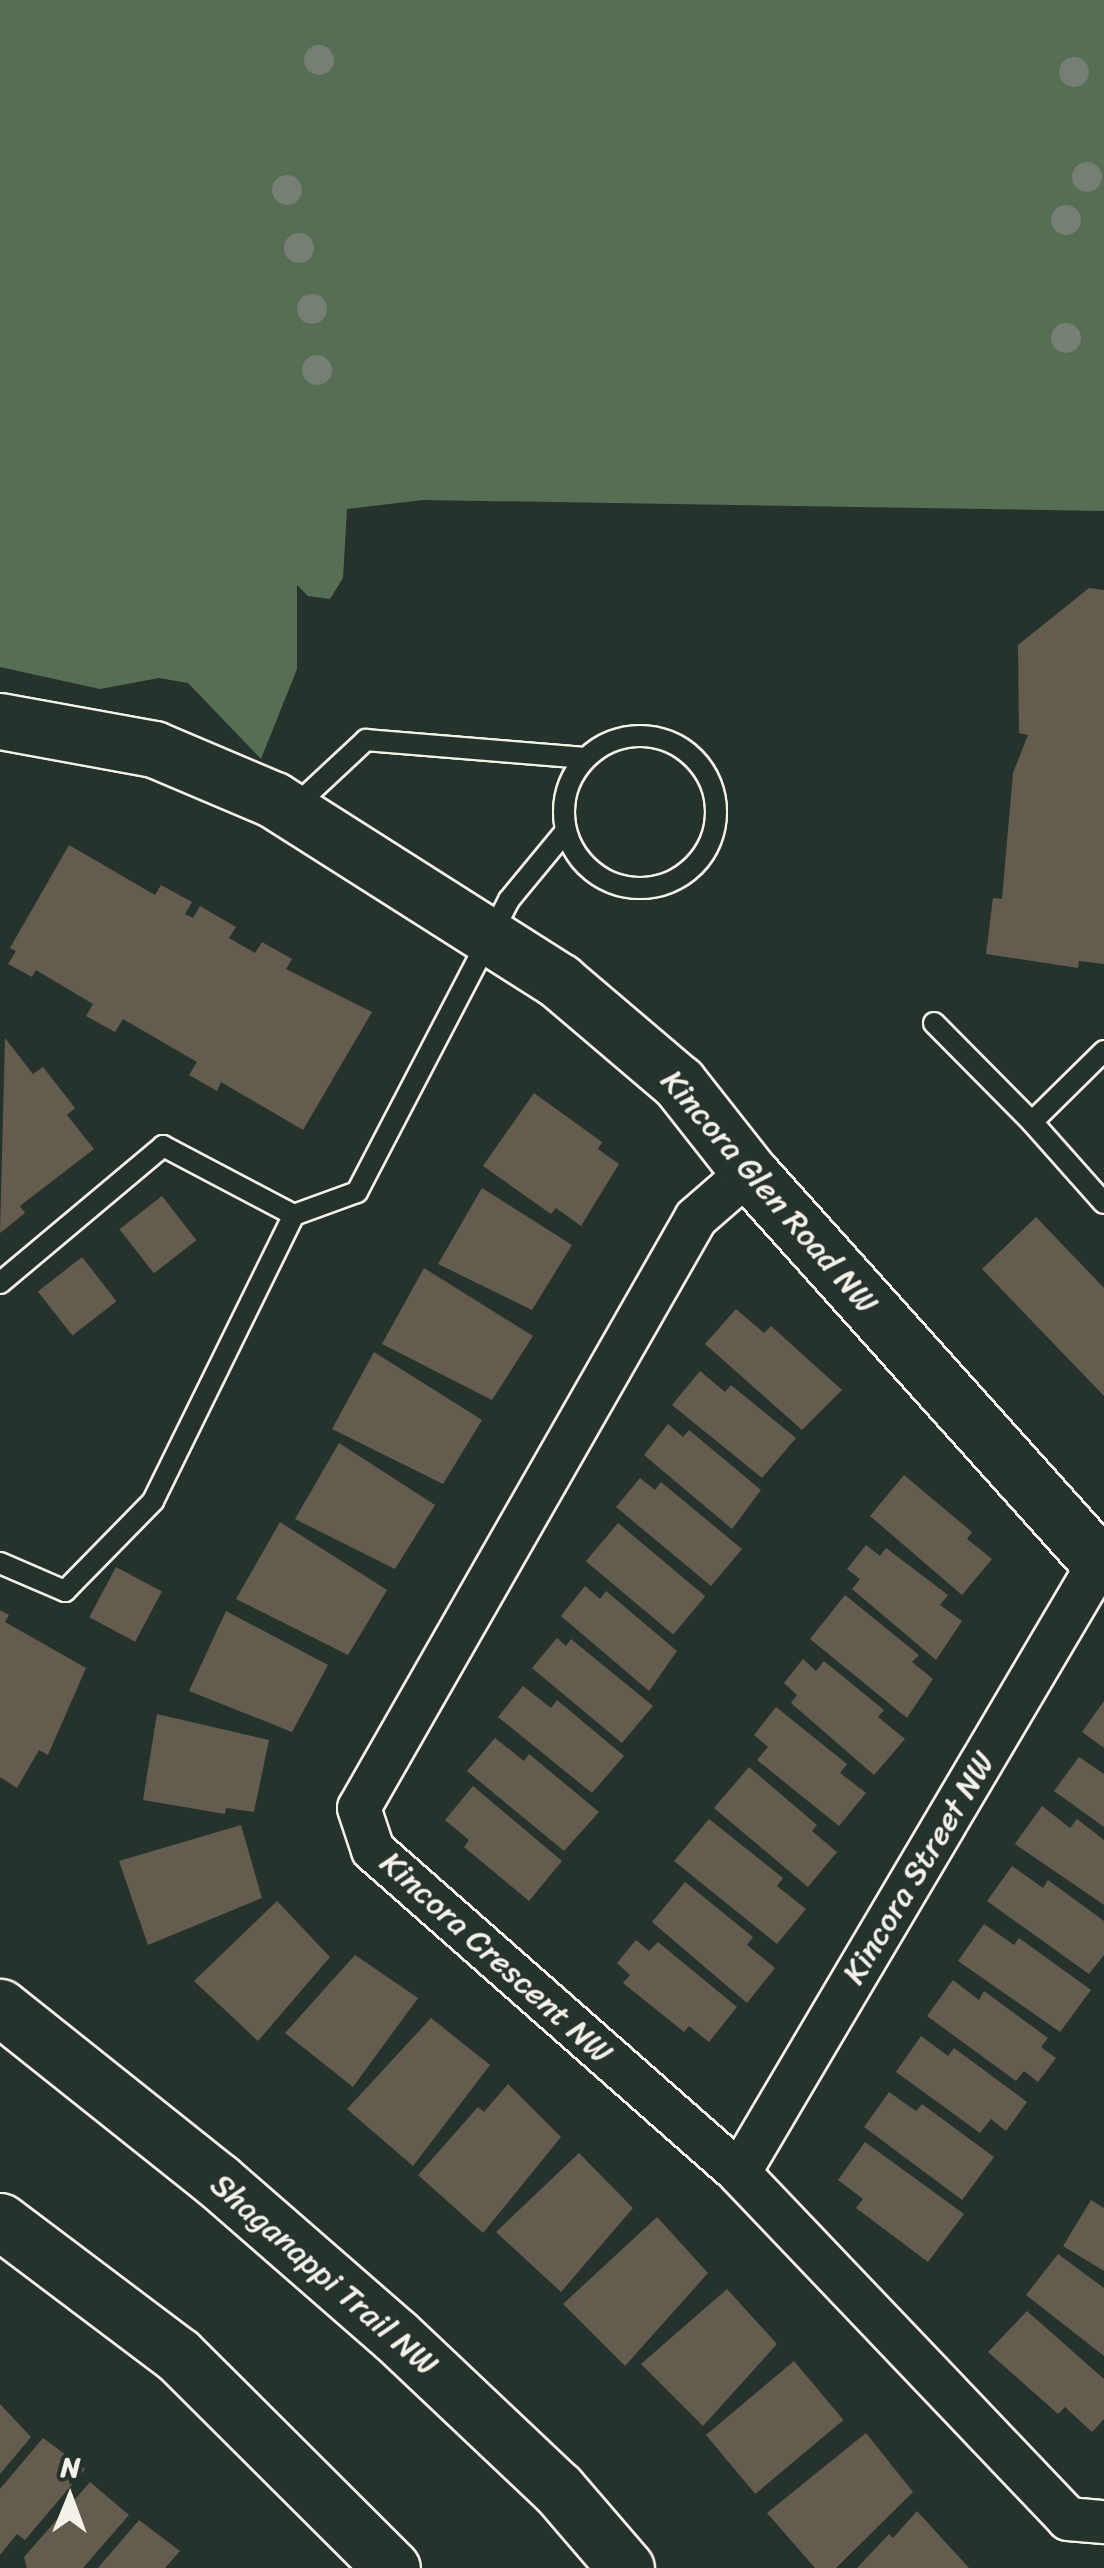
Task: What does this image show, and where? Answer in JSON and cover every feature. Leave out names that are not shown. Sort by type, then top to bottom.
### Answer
[{"type":"street","name":"Kincora Glen Road NW","points":[[0,721],[154,749],[291,810],[559,981],[678,1083],[749,1172],[1099,1555]]},
{"type":"street","name":"Kincora Crescent NW","points":[[749,1172],[696,1218],[359,1808],[373,1850],[739,2174],[1068,2519],[1104,2522]]},
{"type":"street","name":"Kincora Street NW","points":[[739,2174],[1099,1555]]},
{"type":"street","name":"Shaganappi Trail NW","points":[[0,2007],[217,2180],[396,2336],[558,2489],[626,2568]]},
{"type":"street","points":[[0,2221],[178,2355],[392,2568]]},
{"type":"lane","points":[[291,810],[366,740],[584,758],[626,736],[674,743],[708,776],[716,823],[694,866],[672,882],[646,888],[596,875],[565,832],[566,793],[584,758]]},
{"type":"lane","points":[[0,1562],[65,1591],[154,1501],[294,1214],[358,1192],[509,900],[565,832]]},
{"type":"lane","points":[[934,1022],[1104,1203]]},
{"type":"lane","points":[[1032,1122],[1104,1051]]},
{"type":"lane","points":[[0,1283],[163,1146],[294,1214]]},
{"type":"green space","points":[[0,0],[1104,0],[1104,511],[423,500],[347,509],[343,578],[330,599],[308,596],[297,585],[297,669],[261,759],[188,683],[159,678],[100,689],[0,667]]},
{"type":"building","points":[[1089,588],[1104,590],[1104,964],[1079,961],[1078,968],[986,954],[993,898],[1002,899],[1013,773],[1028,735],[1019,733],[1018,645]]},
{"type":"building","points":[[69,845],[155,895],[161,885],[192,902],[185,914],[193,918],[200,906],[236,927],[229,938],[255,953],[262,942],[292,959],[286,969],[372,1012],[303,1130],[221,1082],[217,1091],[189,1075],[197,1062],[123,1019],[115,1032],[86,1016],[93,1004],[36,970],[32,977],[8,964],[16,951],[10,948]]},
{"type":"building","points":[[5,1038],[33,1074],[43,1067],[75,1108],[67,1115],[94,1149],[20,1206],[25,1213],[0,1233]]},
{"type":"building","points":[[534,1093],[602,1142],[598,1149],[619,1164],[581,1226],[556,1208],[551,1214],[483,1166]]},
{"type":"building","points":[[482,1188],[572,1245],[532,1310],[438,1264]]},
{"type":"building","points":[[162,1196],[196,1240],[154,1273],[119,1229]]},
{"type":"building","points":[[1036,1217],[1104,1288],[1104,1396],[982,1269]]},
{"type":"building","points":[[82,1257],[116,1301],[72,1336],[38,1291]]},
{"type":"building","points":[[424,1268],[533,1336],[492,1400],[382,1344]]},
{"type":"building","points":[[736,1309],[764,1333],[771,1326],[842,1390],[802,1430],[705,1344]]},
{"type":"building","points":[[374,1352],[482,1420],[443,1484],[332,1429]]},
{"type":"building","points":[[700,1371],[725,1392],[731,1385],[796,1438],[762,1478],[672,1405]]},
{"type":"building","points":[[668,1424],[683,1437],[689,1430],[761,1490],[732,1529],[644,1455]]},
{"type":"building","points":[[339,1443],[435,1505],[395,1569],[295,1519]]},
{"type":"building","points":[[904,1475],[972,1532],[967,1539],[992,1559],[962,1595],[870,1516]]},
{"type":"building","points":[[640,1478],[655,1490],[661,1482],[742,1549],[711,1586],[616,1507]]},
{"type":"building","points":[[280,1522],[387,1590],[348,1655],[236,1599]]},
{"type":"building","points":[[618,1523],[705,1596],[673,1635],[586,1561]]},
{"type":"building","points":[[866,1545],[880,1556],[886,1548],[948,1595],[940,1605],[962,1621],[936,1660],[852,1589],[860,1579],[847,1569]]},
{"type":"building","points":[[116,1567],[162,1591],[135,1642],[89,1617]]},
{"type":"building","points":[[585,1586],[600,1599],[606,1591],[677,1651],[649,1691],[561,1616]]},
{"type":"building","points":[[845,1595],[919,1655],[912,1662],[933,1679],[907,1718],[810,1639]]},
{"type":"building","points":[[0,1610],[9,1615],[5,1622],[86,1668],[48,1755],[39,1750],[17,1788],[0,1777]]},
{"type":"building","points":[[226,1611],[328,1665],[292,1732],[189,1691]]},
{"type":"building","points":[[557,1638],[566,1646],[571,1639],[653,1706],[622,1743],[532,1668]]},
{"type":"building","points":[[803,1659],[816,1671],[824,1661],[884,1710],[878,1717],[905,1739],[874,1775],[791,1703],[797,1695],[784,1683]]},
{"type":"building","points":[[523,1686],[551,1708],[557,1700],[624,1756],[592,1793],[498,1717]]},
{"type":"building","points":[[1104,1701],[1104,1748],[1082,1732]]},
{"type":"building","points":[[776,1707],[847,1764],[840,1773],[866,1793],[839,1826],[757,1760],[768,1747],[754,1735]]},
{"type":"building","points":[[157,1714],[269,1740],[254,1812],[226,1808],[225,1814],[143,1800]]},
{"type":"building","points":[[495,1738],[524,1761],[529,1754],[599,1812],[564,1851],[467,1771]]},
{"type":"building","points":[[1079,1757],[1104,1774],[1104,1827],[1054,1791]]},
{"type":"building","points":[[749,1767],[817,1825],[812,1831],[837,1852],[808,1887],[714,1808]]},
{"type":"building","points":[[473,1786],[562,1861],[529,1901],[464,1847],[469,1840],[445,1820]]},
{"type":"building","points":[[1042,1806],[1070,1828],[1077,1819],[1104,1840],[1104,1905],[1015,1844]]},
{"type":"building","points":[[709,1819],[783,1878],[777,1886],[806,1909],[777,1944],[674,1861]]},
{"type":"building","points":[[241,1825],[262,1898],[148,1945],[119,1861]]},
{"type":"building","points":[[1012,1866],[1043,1888],[1048,1880],[1104,1921],[1104,1955],[1089,1974],[987,1901]]},
{"type":"building","points":[[685,1882],[753,1937],[747,1945],[775,1968],[747,2003],[652,1922]]},
{"type":"building","points":[[277,1901],[330,1957],[258,2041],[194,1981]]},
{"type":"building","points":[[984,1924],[1014,1945],[1019,1938],[1091,1990],[1060,2032],[958,1961]]},
{"type":"building","points":[[636,1940],[649,1951],[658,1942],[737,2007],[709,2042],[689,2026],[684,2032],[623,1983],[630,1975],[617,1963]]},
{"type":"building","points":[[355,1955],[418,1998],[353,2087],[285,2033]]},
{"type":"building","points":[[953,1980],[979,2000],[984,1991],[1048,2038],[1041,2047],[1056,2058],[1038,2082],[1024,2071],[1016,2081],[927,2016]]},
{"type":"building","points":[[431,2018],[490,2065],[413,2166],[347,2109]]},
{"type":"building","points":[[921,2036],[948,2056],[954,2048],[1027,2102],[1006,2131],[991,2119],[980,2133],[896,2072]]},
{"type":"building","points":[[508,2084],[561,2137],[483,2233],[418,2175],[478,2107],[484,2112]]},
{"type":"building","points":[[889,2092],[916,2111],[922,2104],[994,2157],[962,2200],[864,2127]]},
{"type":"building","points":[[865,2142],[964,2214],[928,2262],[856,2208],[863,2199],[838,2180]]},
{"type":"building","points":[[579,2153],[633,2208],[561,2292],[496,2232]]},
{"type":"building","points":[[1091,2200],[1104,2208],[1104,2271],[1063,2246]]},
{"type":"building","points":[[657,2217],[708,2273],[625,2366],[563,2304]]},
{"type":"building","points":[[1058,2254],[1104,2288],[1104,2356],[1026,2295]]},
{"type":"building","points":[[727,2289],[777,2344],[703,2426],[641,2364]]},
{"type":"building","points":[[1027,2311],[1104,2379],[1104,2419],[1092,2432],[1065,2407],[1058,2414],[988,2352]]},
{"type":"building","points":[[794,2361],[843,2420],[755,2494],[706,2435]]},
{"type":"building","points":[[0,2404],[31,2437],[0,2474]]},
{"type":"building","points":[[866,2433],[913,2492],[836,2568],[815,2568],[767,2513]]},
{"type":"building","points":[[43,2438],[85,2469],[25,2540],[17,2534],[0,2555],[0,2489]]},
{"type":"building","points":[[90,2482],[129,2515],[83,2568],[27,2568],[24,2557]]},
{"type":"building","points":[[917,2511],[969,2568],[857,2568],[889,2534],[893,2538]]},
{"type":"building","points":[[139,2520],[180,2551],[165,2568],[98,2568]]}]
